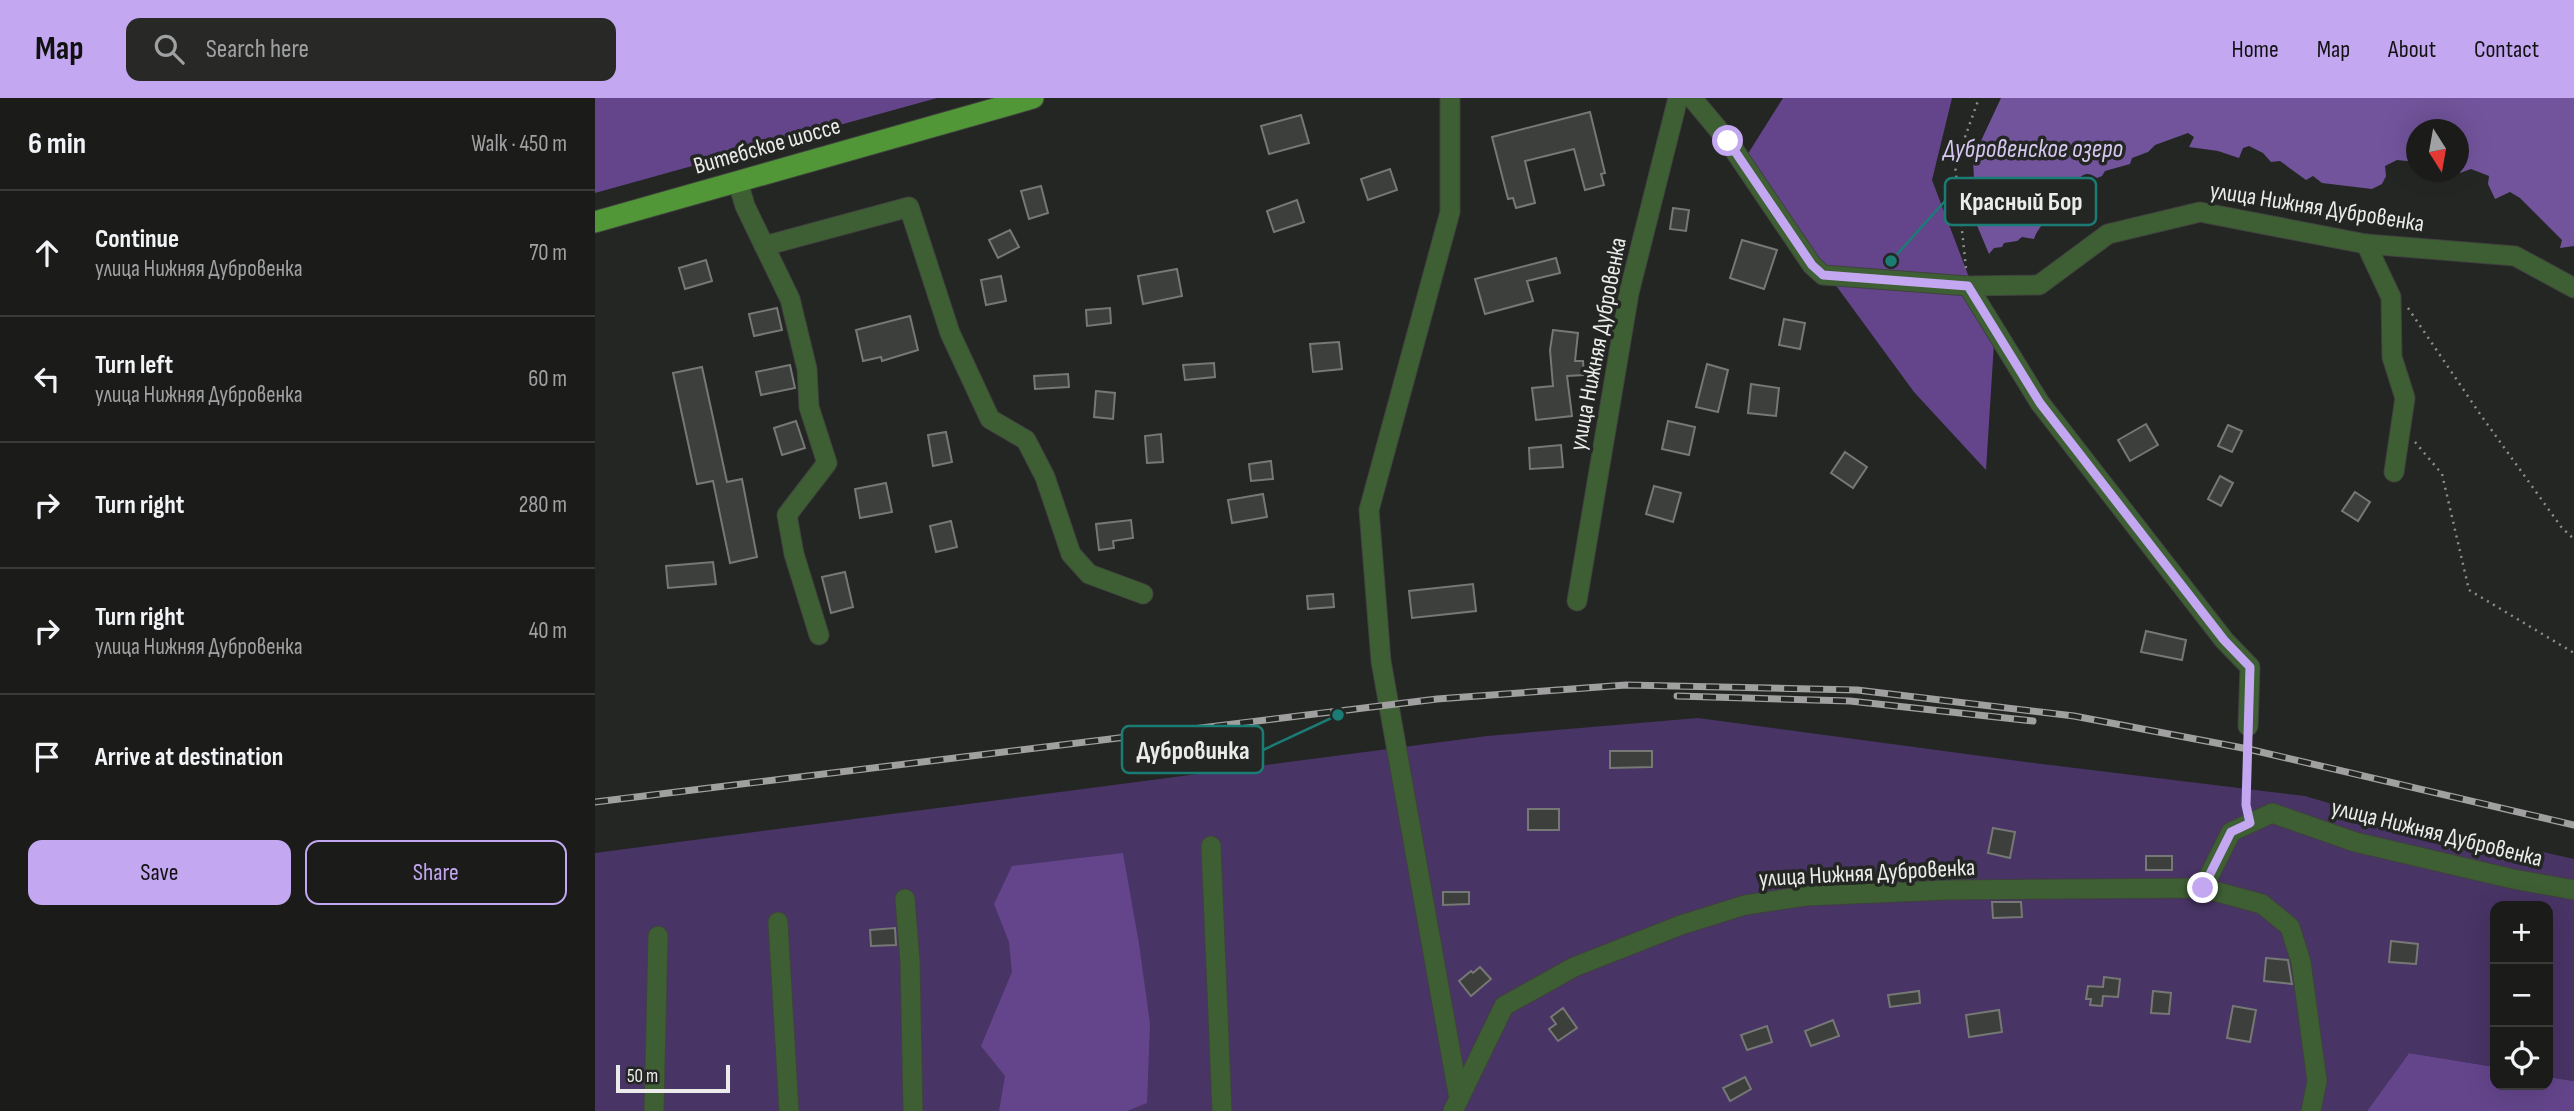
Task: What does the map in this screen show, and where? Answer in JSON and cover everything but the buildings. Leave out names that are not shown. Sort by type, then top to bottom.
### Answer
[{"type":"main road","name":"Витебское шоссе","points":[[595,222],[1033,98]]},
{"type":"street","points":[[1450,98],[1450,212],[1369,510],[1381,661],[1455,1108]]},
{"type":"street","name":"улица Нижняя Дубровенка","points":[[1577,601],[1629,293],[1678,98]]},
{"type":"street","name":"улица Нижняя Дубровенка","points":[[1692,98],[1728,141],[1812,265],[1823,275],[1968,286],[2039,285],[2108,234],[2200,212],[2365,244],[2515,256],[2574,288]]},
{"type":"street","points":[[738,182],[745,206],[790,299],[807,369],[809,407],[827,463],[787,515],[794,554],[819,635]]},
{"type":"street","points":[[764,246],[909,207],[950,333],[989,419],[1025,440],[1045,477],[1071,554],[1089,574],[1143,594]]},
{"type":"street","points":[[2365,244],[2391,297],[2392,357],[2405,398],[2394,472]]},
{"type":"street","points":[[1968,286],[2040,403],[2224,640],[2250,667],[2248,726]]},
{"type":"street","name":"улица Нижняя Дубровенка","points":[[2203,888],[2231,832],[2272,813],[2355,842],[2512,879],[2574,890]]},
{"type":"street","points":[[1211,846],[1223,1111]]},
{"type":"street","name":"улица Нижняя Дубровенка","points":[[1455,1108],[1504,1006],[1574,968],[1681,925],[1745,905],[1806,896],[1946,890],[2203,888],[2262,904],[2290,927],[2301,962],[2317,1081],[2311,1111]]},
{"type":"street","points":[[905,899],[910,961],[913,1111]]},
{"type":"street","points":[[778,922],[789,1111]]},
{"type":"street","points":[[654,1111],[658,936]]},
{"type":"path","points":[[1968,286],[1955,164],[1979,98]]},
{"type":"path","points":[[2404,301],[2480,414],[2562,528],[2574,539]]},
{"type":"path","points":[[2401,426],[2442,474],[2469,590],[2574,653]]},
{"type":"path","points":[[2248,726],[2246,805],[2250,823]]},
{"type":"shaded area","points":[[595,98],[937,98],[595,193]]},
{"type":"shaded area","points":[[1783,98],[1952,98],[1932,180],[1994,343],[1986,470],[1914,392],[1744,160]]},
{"type":"shaded area","points":[[1698,718],[2305,796],[2496,852],[2543,852],[2574,859],[2574,1081],[2553,1078],[2553,901],[2490,901],[2490,1066],[2409,1053],[2367,1111],[595,1111],[595,853],[1487,736]]},
{"type":"shaded area","points":[[1123,853],[1150,1024],[1147,1103],[1127,1111],[999,1111],[1005,1076],[981,1046],[1012,972],[1009,942],[994,904],[1012,866]]},
{"type":"shaded area","points":[[2409,1053],[2490,1066],[2490,1090],[2553,1090],[2553,1078],[2574,1081],[2574,1111],[2367,1111]]},
{"type":"water","name":"Дубровенское озеро","points":[[2001,98],[2574,98],[2574,246],[2560,248],[2562,240],[2520,198],[2510,192],[2495,199],[2488,184],[2489,176],[2469,170],[2469,119],[2406,119],[2406,161],[2397,160],[2385,166],[2386,176],[2382,184],[2372,189],[2322,183],[2313,176],[2306,180],[2280,161],[2271,162],[2263,153],[2249,146],[2243,148],[2239,158],[2218,151],[2189,147],[2194,137],[2188,133],[2155,145],[2148,152],[2132,158],[2130,164],[2105,171],[2097,178],[2089,174],[2083,175],[2070,184],[2067,193],[2034,239],[2022,237],[2017,241],[2004,243],[1989,254],[1976,223],[1973,158]]},
{"type":"railway","points":[[595,802],[1437,699],[1626,685],[1857,690],[2074,716],[2248,749],[2574,825]]},
{"type":"railway","points":[[1677,696],[1850,701],[2033,721]]},
{"type":"place","name":"Красный Бор","points":[[1891,261]]},
{"type":"place","name":"Дубровинка","points":[[1338,715]]},
{"type":"route","points":[[1728,141],[1812,265],[1823,275],[1968,286],[2040,403],[2224,640],[2250,667],[2246,805],[2250,823],[2231,832],[2203,888]]}]
